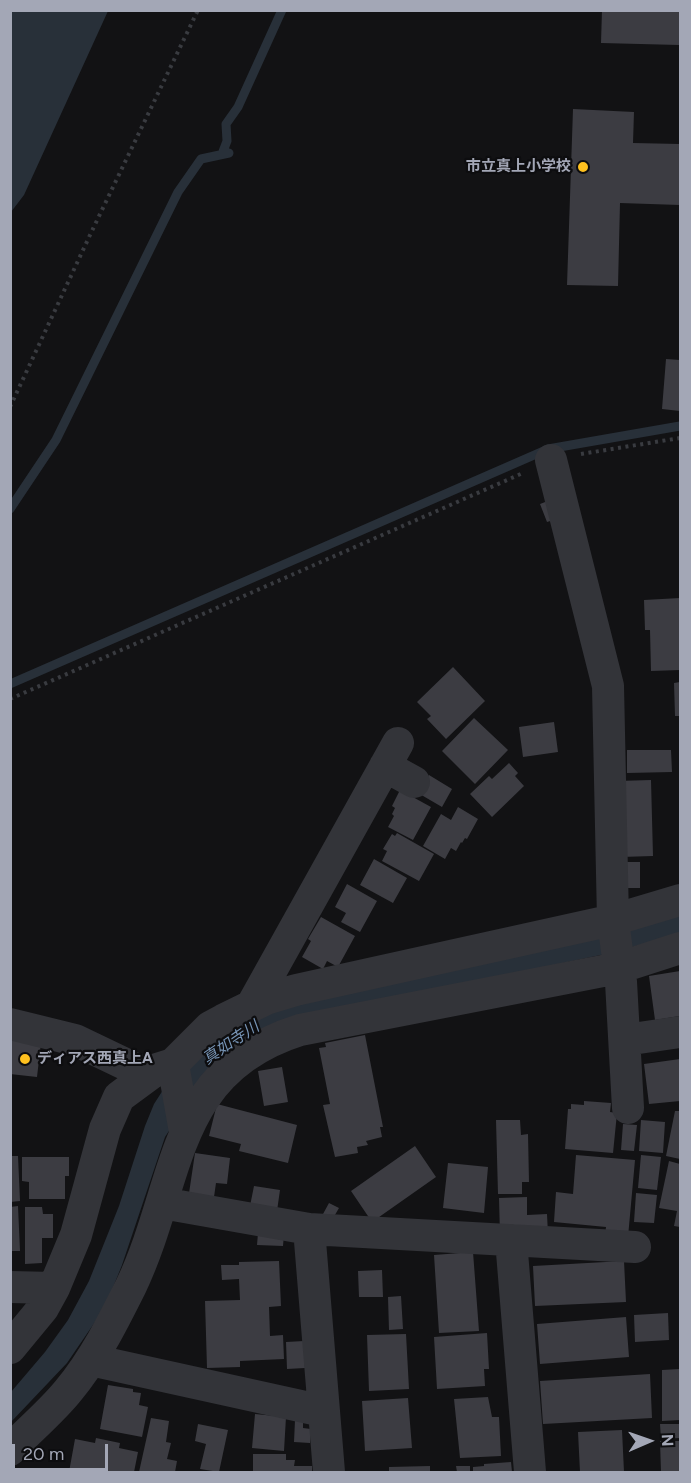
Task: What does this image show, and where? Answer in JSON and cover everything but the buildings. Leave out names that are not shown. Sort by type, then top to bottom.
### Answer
[{"type":"street","points":[[551,460],[608,686],[616,943],[625,1040],[628,1108]]},
{"type":"street","points":[[252,1005],[391,755],[414,782]]},
{"type":"street","points":[[10,1450],[67,1392],[91,1360],[132,1284],[162,1203],[184,1126],[204,1097],[230,1067],[263,1044],[282,1036],[616,943],[681,900]]},
{"type":"street","points":[[10,1348],[43,1308],[54,1287],[76,1235],[105,1129],[119,1097],[165,1070],[210,1027],[252,1005],[296,990],[616,943],[681,948]]},
{"type":"street","points":[[10,1024],[75,1040],[165,1070]]},
{"type":"street","points":[[625,1040],[681,1032]]},
{"type":"street","points":[[165,1070],[184,1126]]},
{"type":"street","points":[[162,1203],[309,1229],[635,1247]]},
{"type":"street","points":[[309,1229],[329,1473]]},
{"type":"street","points":[[511,1240],[530,1473]]},
{"type":"street","points":[[10,1287],[54,1287]]},
{"type":"street","points":[[91,1360],[323,1411]]},
{"type":"path","points":[[10,407],[198,10]]},
{"type":"path","points":[[10,699],[551,460],[681,438]]},
{"type":"water","points":[[11,10],[108,11],[24,195],[11,212]]},
{"type":"water","name":"真如寺川","points":[[680,914],[680,934],[610,953],[320,1015],[192,1096],[165,1137],[122,1265],[97,1319],[67,1363],[11,1422],[11,1392],[45,1352],[68,1320],[89,1281],[119,1206],[154,1104],[163,1090],[194,1055],[238,1025],[291,1006]]},
{"type":"waterway","points":[[222,154],[227,141],[226,124],[238,107],[282,10]]},
{"type":"waterway","points":[[10,509],[56,440],[178,192],[201,159],[229,153]]},
{"type":"waterway","points":[[10,684],[548,449],[680,426]]},
{"type":"place","name":"市立真上小学校","points":[[583,167]]},
{"type":"place","name":"ディアス西真上A","points":[[25,1059]]}]
